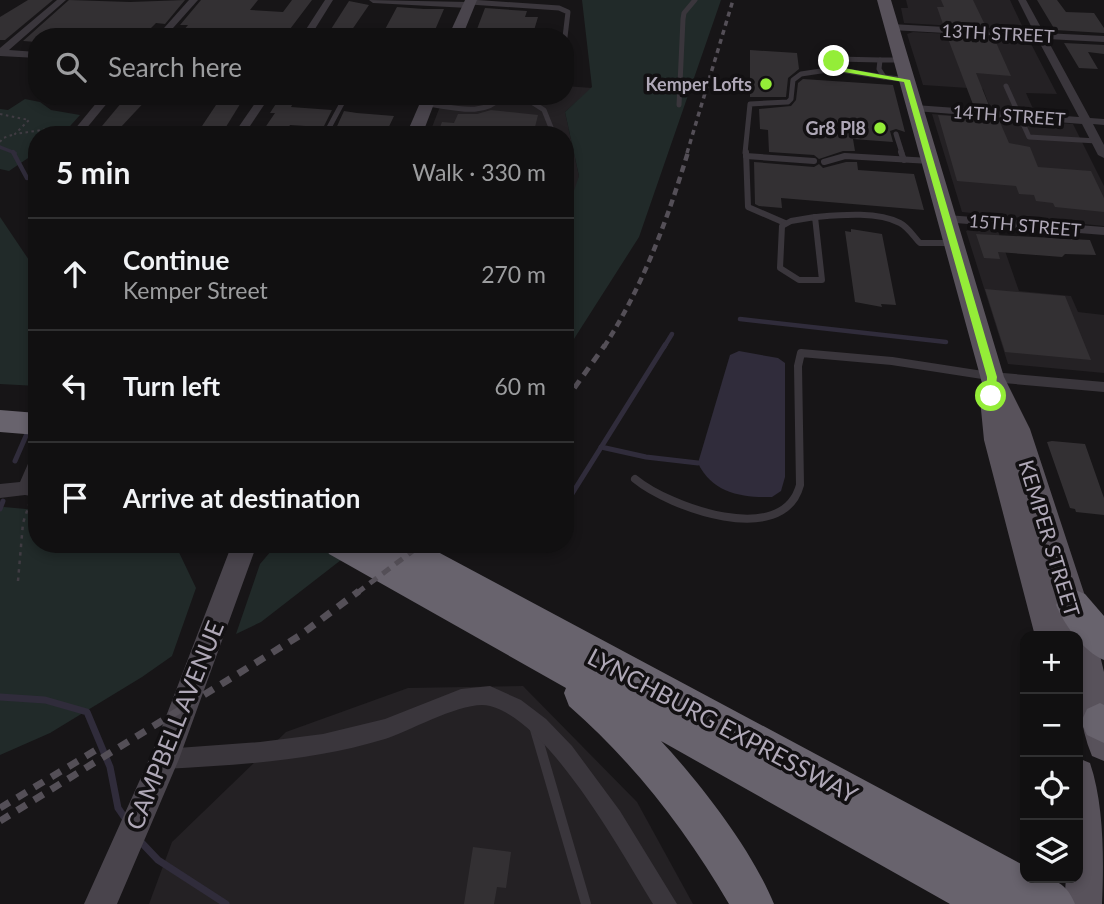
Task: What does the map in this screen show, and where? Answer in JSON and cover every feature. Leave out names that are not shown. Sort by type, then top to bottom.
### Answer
[{"type":"highway","points":[[0,405],[28,407]]},
{"type":"highway","points":[[0,421],[28,423]]},
{"type":"highway","name":"LYNCHBURG EXPRESSWAY","points":[[356,553],[992,904]]},
{"type":"highway","name":"LYNCHBURG EXPRESSWAY","points":[[410,553],[1054,904]]},
{"type":"highway","points":[[1073,605],[1104,643]]},
{"type":"highway","points":[[522,644],[641,744],[691,806],[753,904]]},
{"type":"main road","name":"KEMPER STREET","points":[[884,0],[992,377],[1017,429],[1073,605],[1098,726]]},
{"type":"main road","points":[[459,28],[470,2]]},
{"type":"main road","points":[[418,126],[426,105]]},
{"type":"main road","name":"KEMPER STREET","points":[[992,377],[994,426],[1049,631]]},
{"type":"main road","name":"CAMPBELL AVENUE","points":[[100,904],[164,759],[241,553]]},
{"type":"main road","points":[[1083,814],[1085,889]]},
{"type":"street","points":[[29,28],[62,0]]},
{"type":"street","points":[[168,28],[194,0]]},
{"type":"street","points":[[311,28],[329,0]]},
{"type":"street","points":[[373,0],[470,2]]},
{"type":"street","points":[[1022,0],[1104,155]]},
{"type":"street","name":"13TH STREET","points":[[891,27],[1104,40]]},
{"type":"street","points":[[0,53],[28,29]]},
{"type":"street","points":[[0,53],[28,55]]},
{"type":"street","points":[[83,126],[100,105]]},
{"type":"street","points":[[244,126],[259,105]]},
{"type":"street","name":"14TH STREET","points":[[915,108],[1104,122]]},
{"type":"street","name":"15TH STREET","points":[[947,219],[1104,231]]},
{"type":"street","points":[[992,377],[1104,387]]},
{"type":"street","points":[[0,491],[28,493]]},
{"type":"street","points":[[164,759],[249,754],[327,745],[399,725],[468,696],[489,696],[511,704],[533,720],[573,764],[666,904]]},
{"type":"lane","points":[[679,105],[683,19],[684,13],[695,0]]},
{"type":"lane","points":[[470,2],[559,8],[568,12],[566,28]]},
{"type":"lane","points":[[834,69],[834,61],[837,59],[901,60]]},
{"type":"lane","points":[[880,60],[879,69],[884,77]]},
{"type":"lane","points":[[907,80],[834,69],[801,74],[793,80],[791,99],[788,102],[750,104],[746,156],[748,208],[785,223],[816,217],[887,220],[903,224],[920,243],[954,243]]},
{"type":"lane","points":[[1006,86],[1029,137],[1097,141]]},
{"type":"lane","points":[[330,126],[341,105]]},
{"type":"lane","points":[[445,105],[481,109],[493,105]]},
{"type":"lane","points":[[536,105],[546,111],[552,126]]},
{"type":"lane","points":[[896,134],[904,160]]},
{"type":"lane","points":[[746,156],[814,161]]},
{"type":"lane","points":[[824,162],[845,156],[930,161]]},
{"type":"lane","points":[[785,223],[781,233],[780,268],[786,275],[815,282],[822,280],[816,217]]},
{"type":"lane","points":[[635,479],[642,487],[664,500],[718,513],[774,516],[788,509],[797,498],[800,485],[798,366],[801,353],[892,361],[992,377]]},
{"type":"lane","points":[[533,720],[541,758],[586,904]]},
{"type":"path","points":[[0,114],[29,120],[15,134]]},
{"type":"path","points":[[0,142],[3,138],[28,132]]},
{"type":"path","points":[[18,581],[23,556],[22,519],[28,502]]},
{"type":"shaded area","points":[[582,0],[721,0],[639,237],[574,339],[574,190],[579,176],[574,153],[574,126],[568,126],[565,112],[592,87]]},
{"type":"shaded area","points":[[906,0],[1010,0],[1024,30],[904,23],[901,8],[908,8]]},
{"type":"shaded area","points":[[913,32],[1028,38],[1057,94],[1026,93],[1035,113],[991,110],[983,89],[923,85],[907,34]]},
{"type":"shaded area","points":[[574,87],[592,88],[574,104]]},
{"type":"shaded area","points":[[25,99],[28,100],[28,105],[44,105],[51,110],[80,115],[70,126],[28,126],[28,158],[9,171],[0,169],[0,109],[8,110]]},
{"type":"shaded area","points":[[441,105],[573,105],[565,112],[568,126],[432,126]]},
{"type":"shaded area","points":[[932,114],[1073,124],[1104,186],[1104,226],[962,212]]},
{"type":"shaded area","points":[[574,153],[579,176],[574,196]]},
{"type":"shaded area","points":[[0,217],[28,259],[28,386],[0,384]]},
{"type":"shaded area","points":[[976,227],[997,228],[1019,291],[1071,296],[1078,312],[1104,315],[1104,373],[1008,364],[966,231]]},
{"type":"shaded area","points":[[739,351],[778,358],[785,363],[785,477],[781,491],[772,497],[729,492],[711,481],[698,463],[730,355]]},
{"type":"shaded area","points":[[0,509],[28,509],[28,553],[179,553],[196,588],[172,656],[50,733],[0,755]]},
{"type":"shaded area","points":[[269,553],[333,553],[341,560],[261,622],[236,634],[260,564]]},
{"type":"shaded area","points":[[523,686],[637,802],[693,904],[149,904],[172,842],[286,732],[408,688]]},
{"type":"building","points":[[28,0],[53,0],[5,40],[0,40],[0,17]]},
{"type":"building","points":[[69,0],[185,0],[165,24],[156,23],[151,28],[38,28]]},
{"type":"building","points":[[201,0],[258,0],[250,10],[283,12],[292,0],[312,0],[291,28],[186,28],[188,25],[180,25]]},
{"type":"building","points":[[941,0],[973,0],[986,27],[943,24],[937,7],[944,7]]},
{"type":"building","points":[[1037,0],[1057,0],[1066,12],[1094,13],[1104,28],[1104,33],[1055,30]]},
{"type":"building","points":[[349,1],[369,5],[353,28],[332,28]]},
{"type":"building","points":[[397,7],[444,9],[436,28],[386,28]]},
{"type":"building","points":[[485,8],[527,11],[525,17],[538,17],[535,28],[477,28]]},
{"type":"building","points":[[947,36],[994,38],[1011,76],[976,73],[990,108],[974,107]]},
{"type":"building","points":[[1064,43],[1104,45],[1104,54],[1088,52],[1098,69],[1079,68]]},
{"type":"building","name":"Kemper Lofts","points":[[750,50],[797,53],[799,69],[788,78],[786,97],[750,97]]},
{"type":"building","points":[[803,79],[893,85],[905,132],[896,129],[890,131],[893,142],[853,139],[855,151],[843,151],[819,159],[814,155],[769,152],[768,130],[760,129],[759,109],[791,106],[796,100],[798,83]]},
{"type":"building","points":[[120,105],[142,105],[122,126],[102,126]]},
{"type":"building","points":[[216,105],[239,105],[227,126],[202,126]]},
{"type":"building","points":[[275,105],[332,110],[324,126],[266,126],[275,113],[270,113]]},
{"type":"building","points":[[491,110],[538,115],[535,126],[440,126],[442,122],[454,123],[458,114],[477,114]]},
{"type":"building","points":[[344,111],[394,116],[389,126],[337,126]]},
{"type":"building","points":[[938,115],[999,120],[1009,143],[1030,147],[1038,167],[1091,171],[1104,198],[1104,212],[1055,207],[1053,203],[1036,201],[1034,195],[1019,194],[1016,186],[957,181]]},
{"type":"building","points":[[754,162],[814,167],[819,164],[823,168],[857,162],[858,170],[914,174],[924,210],[781,198],[782,208],[759,206],[755,204]]},
{"type":"building","points":[[851,229],[882,234],[896,305],[881,304],[882,307],[855,302],[845,231],[851,232]]},
{"type":"building","points":[[976,234],[1090,240],[1096,255],[1065,254],[1062,257],[998,252],[1000,259],[984,258]]},
{"type":"building","points":[[985,289],[1065,296],[1091,360],[1005,352]]},
{"type":"building","points":[[1047,442],[1085,444],[1104,498],[1104,515],[1076,512],[1070,508]]},
{"type":"building","points":[[473,847],[511,852],[506,888],[497,887],[494,904],[464,904]]},
{"type":"waterway","points":[[0,147],[13,152]]},
{"type":"waterway","points":[[13,152],[27,178]]},
{"type":"waterway","points":[[740,319],[946,342]]},
{"type":"waterway","points":[[664,347],[672,334]]},
{"type":"waterway","points":[[601,447],[665,345]]},
{"type":"waterway","points":[[15,461],[28,431]]},
{"type":"waterway","points":[[574,491],[601,447]]},
{"type":"waterway","points":[[601,447],[646,457],[698,463]]},
{"type":"waterway","points":[[0,509],[3,501]]},
{"type":"waterway","points":[[0,697],[45,700],[87,712],[110,767],[118,808],[127,821]]},
{"type":"waterway","points":[[140,841],[158,860],[226,904]]},
{"type":"railway","points":[[687,153],[733,0]]},
{"type":"railway","points":[[604,347],[631,300],[653,252],[688,152]]},
{"type":"railway","points":[[574,388],[605,345]]},
{"type":"railway","points":[[357,593],[410,553]]},
{"type":"railway","points":[[0,821],[299,636],[359,591]]},
{"type":"railway","points":[[0,808],[96,750]]},
{"type":"place","name":"Kemper Lofts","points":[[766,84]]},
{"type":"place","name":"Gr8 Pl8","points":[[880,128]]},
{"type":"route","points":[[834,61],[834,69],[907,80],[992,377],[991,396]]}]
